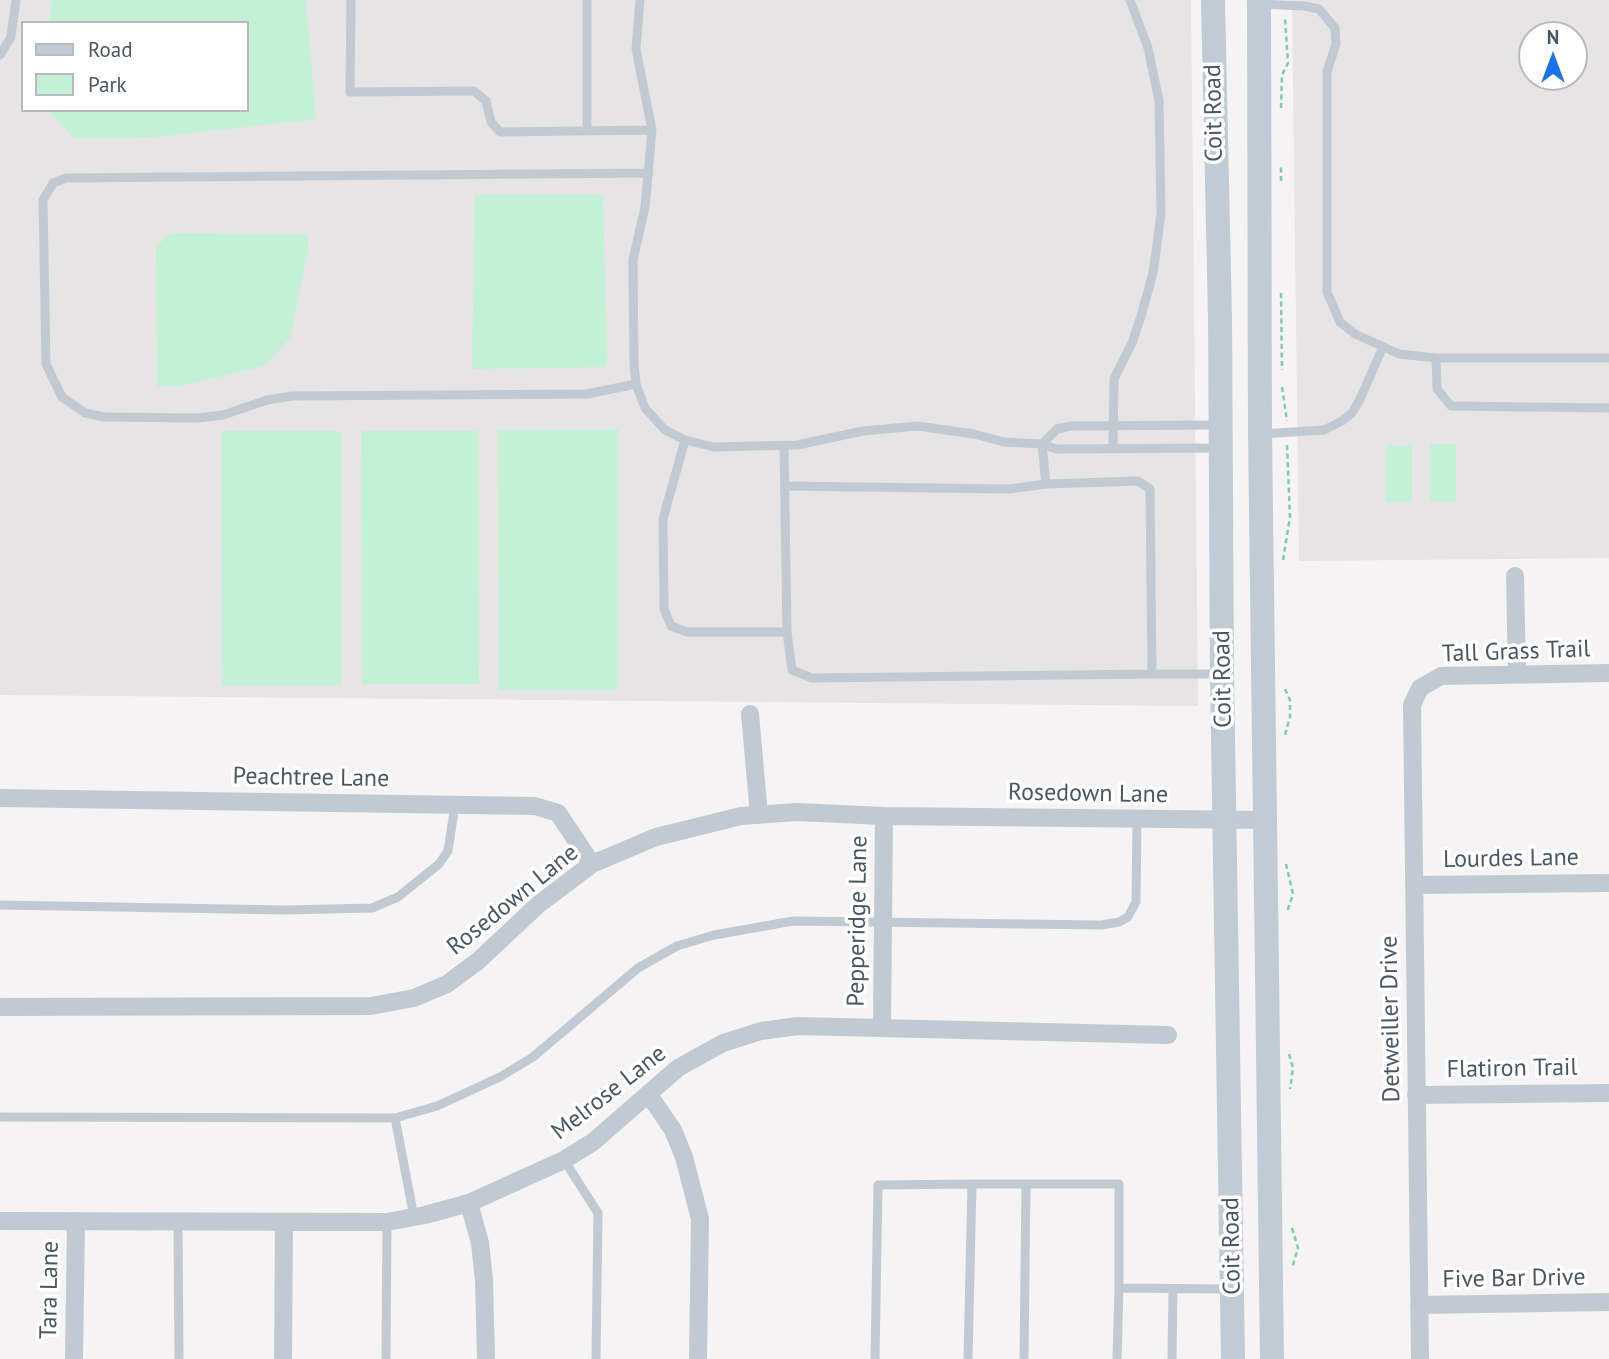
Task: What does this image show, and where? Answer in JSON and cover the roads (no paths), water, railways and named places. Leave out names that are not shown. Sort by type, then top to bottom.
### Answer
[{"type":"main road","name":"Coit Road","points":[[1213,0],[1222,436],[1222,674],[1233,1359]]},
{"type":"main road","name":"Coit Road","points":[[1259,2],[1260,433],[1272,1359]]},
{"type":"main road","points":[[1222,436],[1260,433]]},
{"type":"main road","points":[[1232,1289],[1270,1289]]},
{"type":"street","points":[[1515,576],[1517,674]]},
{"type":"street","name":"Tall Grass Trail","points":[[1425,683],[1441,676],[1609,673]]},
{"type":"street","name":"Detweiller Drive","points":[[1420,1359],[1411,711],[1416,693],[1425,683]]},
{"type":"street","points":[[750,714],[759,815]]},
{"type":"street","name":"Peachtree Lane","points":[[0,798],[549,808],[566,822],[592,864]]},
{"type":"street","name":"Rosedown Lane","points":[[0,1007],[371,1006],[415,998],[447,984],[478,961],[547,897],[592,864],[690,827],[759,815],[796,812],[884,816],[1265,820]]},
{"type":"street","name":"Pepperidge Lane","points":[[882,1027],[884,816]]},
{"type":"street","name":"Lourdes Lane","points":[[1414,885],[1609,883]]},
{"type":"street","name":"Melrose Lane","points":[[0,1221],[285,1223],[387,1222],[414,1217],[469,1203],[564,1160],[593,1142],[678,1068],[723,1043],[747,1035],[798,1026],[1168,1035]]},
{"type":"street","name":"Flatiron Trail","points":[[1416,1095],[1609,1093]]},
{"type":"street","points":[[649,1095],[673,1130],[693,1184],[700,1219],[698,1359]]},
{"type":"street","points":[[469,1203],[480,1242],[486,1359]]},
{"type":"street","name":"Tara Lane","points":[[74,1359],[76,1221]]},
{"type":"street","points":[[283,1359],[285,1223]]},
{"type":"street","name":"Five Bar Drive","points":[[1419,1305],[1609,1301]]},
{"type":"lane","points":[[0,55],[11,37],[16,0]]},
{"type":"lane","points":[[351,0],[351,92],[474,90],[486,101],[491,122],[500,132],[652,130]]},
{"type":"lane","points":[[587,0],[587,131]]},
{"type":"lane","points":[[640,0],[636,49],[652,130],[649,173],[633,260],[636,384],[649,414],[665,430],[685,440],[714,447],[784,446],[901,426],[949,429],[1004,442],[1042,444],[1061,449],[1113,448],[1222,436]]},
{"type":"lane","points":[[1113,448],[1114,379],[1132,343],[1141,316],[1153,273],[1161,214],[1159,101],[1149,48],[1130,0]]},
{"type":"lane","points":[[1259,2],[1319,9],[1335,28],[1336,44],[1327,72],[1327,292],[1340,322],[1355,334],[1399,354],[1436,358],[1609,358]]},
{"type":"lane","points":[[636,384],[587,394],[292,396],[207,417],[93,415],[77,409],[62,397],[46,364],[43,200],[50,186],[66,178],[649,173]]},
{"type":"lane","points":[[1260,433],[1324,430],[1342,421],[1352,413],[1360,399],[1383,347]]},
{"type":"lane","points":[[1436,358],[1437,389],[1451,406],[1609,408]]},
{"type":"lane","points":[[1042,444],[1062,427],[1113,426],[1222,436]]},
{"type":"lane","points":[[685,440],[663,519],[664,609],[667,619],[676,630],[683,632],[788,632]]},
{"type":"lane","points":[[1042,444],[1046,484]]},
{"type":"lane","points":[[784,446],[788,632],[792,670],[812,678],[1222,674]]},
{"type":"lane","points":[[785,486],[1009,489],[1046,484],[1138,481],[1150,489],[1152,674]]},
{"type":"lane","points":[[0,905],[286,910],[372,908],[398,897],[439,864],[448,851],[455,805]]},
{"type":"lane","points":[[0,1117],[395,1118],[437,1106],[500,1077],[533,1057],[616,984],[677,946],[714,934],[770,924],[883,921],[1101,925],[1119,922],[1128,917],[1136,902],[1137,820]]},
{"type":"lane","points":[[395,1118],[414,1217]]},
{"type":"lane","points":[[564,1160],[598,1213],[596,1359]]},
{"type":"lane","points":[[968,1359],[972,1184]]},
{"type":"lane","points":[[1024,1359],[1026,1184]]},
{"type":"lane","points":[[875,1359],[878,1185],[1119,1184],[1117,1359]]},
{"type":"lane","points":[[386,1359],[387,1222]]},
{"type":"lane","points":[[178,1223],[179,1359]]},
{"type":"lane","points":[[1119,1288],[1232,1289]]},
{"type":"lane","points":[[1172,1359],[1173,1289]]}]
